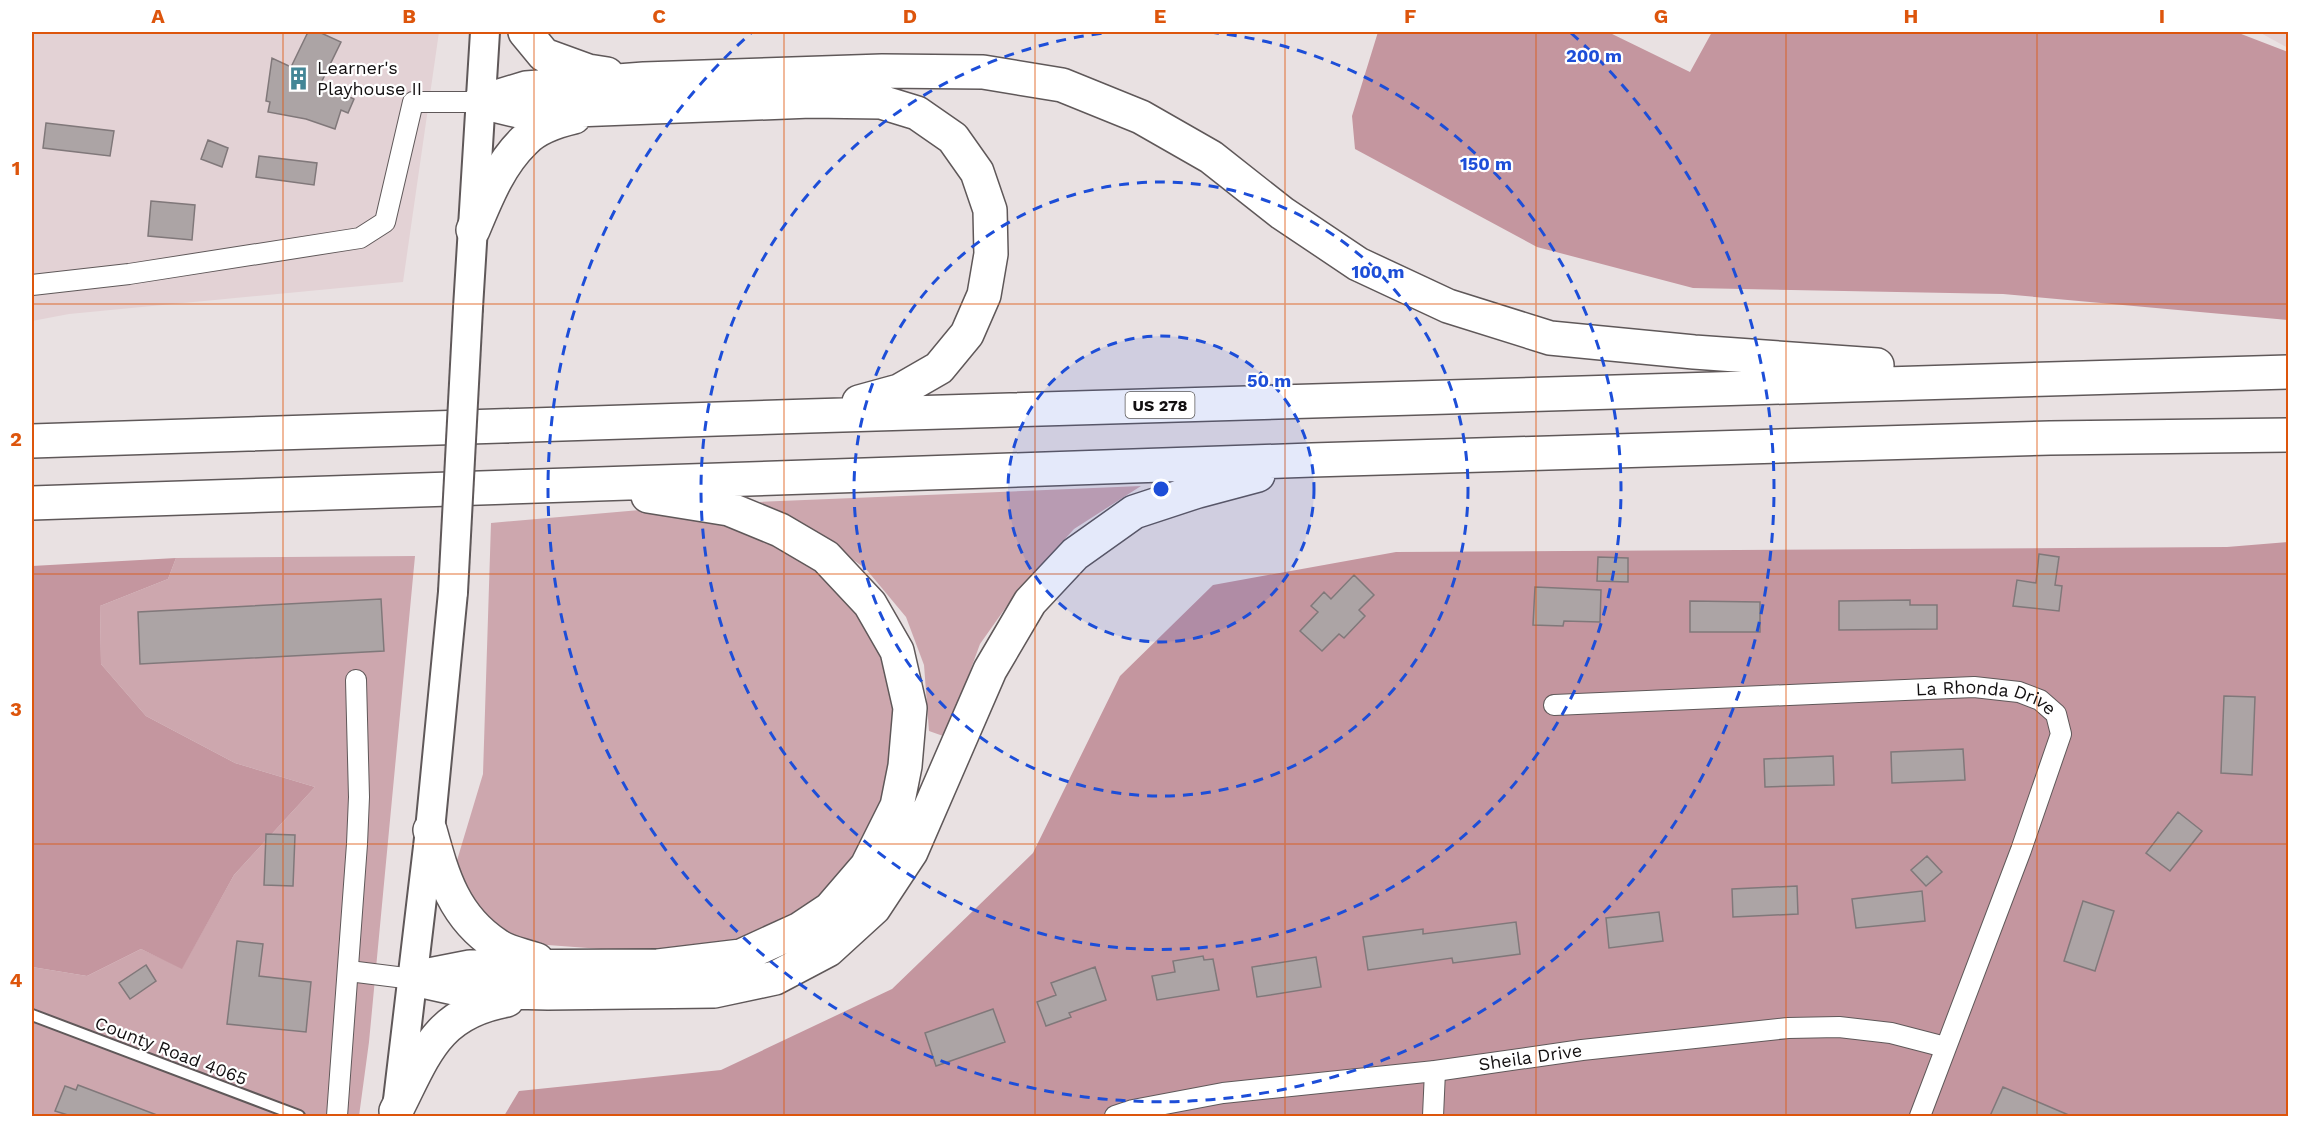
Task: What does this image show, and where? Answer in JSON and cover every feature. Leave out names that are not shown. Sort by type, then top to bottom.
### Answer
[{"type":"highway","points":[[525,32],[544,55],[588,71],[644,79]]},
{"type":"highway","points":[[480,102],[526,88],[644,79],[882,70],[983,72],[1062,85],[1141,117],[1211,157],[1282,213],[1358,264],[1448,306],[1550,338],[1695,352],[2063,378]]},
{"type":"highway","points":[[480,102],[522,112],[811,101],[881,102],[917,113],[953,138],[977,172],[990,210],[991,254],[984,295],[967,334],[939,368],[899,391],[809,416]]},
{"type":"highway","points":[[473,230],[494,182],[524,140],[554,122],[604,109]]},
{"type":"highway","name":"US 278","points":[[32,441],[2289,372]]},
{"type":"highway","points":[[32,503],[1312,460],[2050,438],[2289,435]]},
{"type":"highway","points":[[396,1114],[429,1047],[458,1017],[485,1004],[552,980],[714,991],[775,978],[828,950],[874,908],[911,852],[943,784],[990,670],[1030,602],[1075,554],[1134,512],[1198,491],[1312,460]]},
{"type":"highway","points":[[413,979],[467,991],[741,956],[800,929],[830,909],[867,866],[897,806],[905,766],[910,708],[897,651],[870,604],[826,557],[780,530],[729,509],[572,484]]},
{"type":"highway","points":[[430,831],[444,881],[465,917],[498,946],[552,980]]},
{"type":"main road","points":[[396,1114],[430,831],[453,592],[485,32]]},
{"type":"street","points":[[32,285],[129,274],[360,238],[384,222],[413,102],[480,102]]},
{"type":"street","points":[[337,1116],[349,971],[358,797],[356,680]]},
{"type":"street","name":"La Rhonda Drive","points":[[1554,705],[1974,687],[2019,692],[2040,700],[2055,714],[2061,734],[2021,850],[1920,1116]]},
{"type":"street","points":[[349,971],[413,979]]},
{"type":"street","name":"Sheila Drive","points":[[1116,1116],[1132,1110],[1223,1093],[1436,1071],[1582,1050],[1788,1028],[1860,1029],[1891,1033],[1946,1047]]},
{"type":"street","points":[[1433,1116],[1436,1071]]},
{"type":"lane","name":"County Road 4065","points":[[32,1015],[299,1116]]},
{"type":"shaded area","points":[[32,32],[439,32],[403,282],[69,314],[32,321]]},
{"type":"shaded area","points":[[1378,32],[1608,32],[1690,72],[1712,32],[2236,32],[2288,52],[2288,320],[2003,294],[1693,288],[1537,247],[1355,149],[1352,116]]},
{"type":"shaded area","points":[[2259,32],[2288,32],[2288,48]]},
{"type":"shaded area","points":[[1141,486],[1074,529],[1016,593],[980,644],[946,737],[929,731],[924,665],[906,617],[866,569],[818,535],[759,502]]},
{"type":"shaded area","points":[[640,510],[746,528],[820,565],[875,631],[893,683],[898,753],[875,826],[836,882],[777,931],[668,954],[521,943],[489,922],[455,867],[483,774],[491,523]]},
{"type":"shaded area","points":[[2288,542],[2288,1116],[504,1116],[519,1091],[721,1070],[892,989],[1033,853],[1120,676],[1213,585],[1396,552],[2227,547]]},
{"type":"shaded area","points":[[415,556],[369,1042],[359,1116],[32,1116],[32,967],[87,976],[141,949],[182,968],[234,875],[315,787],[235,763],[146,716],[101,664],[100,606],[168,579],[176,558]]},
{"type":"shaded area","points":[[176,558],[168,579],[100,606],[101,664],[146,716],[235,763],[315,787],[234,875],[182,969],[141,949],[87,976],[32,967],[32,566]]},
{"type":"building","points":[[308,32],[319,32],[341,42],[321,83],[354,99],[348,113],[341,110],[335,129],[306,119],[268,112],[270,102],[266,101],[272,58],[291,67]]},
{"type":"building","points":[[46,123],[114,131],[110,156],[43,148]]},
{"type":"building","points":[[208,140],[228,148],[222,167],[201,159]]},
{"type":"building","points":[[259,156],[317,163],[314,185],[256,177]]},
{"type":"building","points":[[151,201],[195,205],[192,240],[148,236]]},
{"type":"building","points":[[2039,554],[2059,557],[2055,585],[2062,586],[2059,611],[2013,606],[2017,580],[2036,583]]},
{"type":"building","points":[[1598,557],[1628,558],[1628,582],[1597,581]]},
{"type":"building","points":[[1354,575],[1374,595],[1359,610],[1365,616],[1344,638],[1339,634],[1322,651],[1300,631],[1318,612],[1311,606],[1324,592],[1331,599]]},
{"type":"building","points":[[1535,587],[1601,590],[1600,622],[1564,621],[1563,626],[1533,625]]},
{"type":"building","points":[[381,599],[384,651],[140,664],[138,612]]},
{"type":"building","points":[[1910,600],[1910,605],[1937,605],[1937,629],[1839,630],[1839,601]]},
{"type":"building","points":[[1690,601],[1760,602],[1760,632],[1690,632]]},
{"type":"building","points":[[2224,696],[2255,697],[2252,775],[2221,773]]},
{"type":"building","points":[[1963,749],[1965,780],[1892,783],[1891,752]]},
{"type":"building","points":[[1833,756],[1834,785],[1765,787],[1764,759]]},
{"type":"building","points":[[2178,812],[2202,831],[2170,871],[2146,853]]},
{"type":"building","points":[[266,834],[295,835],[293,886],[264,885]]},
{"type":"building","points":[[1927,856],[1942,872],[1926,886],[1911,870]]},
{"type":"building","points":[[1797,886],[1798,914],[1733,917],[1732,889]]},
{"type":"building","points":[[1922,891],[1925,921],[1856,928],[1852,899]]},
{"type":"building","points":[[2083,901],[2114,911],[2095,971],[2064,961]]},
{"type":"building","points":[[1659,912],[1663,941],[1609,948],[1606,918]]},
{"type":"building","points":[[1516,922],[1520,954],[1453,963],[1452,958],[1368,970],[1363,937],[1423,929],[1423,934]]},
{"type":"building","points":[[237,941],[263,944],[259,976],[311,982],[306,1032],[227,1024]]},
{"type":"building","points":[[1203,956],[1204,960],[1213,959],[1219,990],[1157,1000],[1152,976],[1175,972],[1173,961]]},
{"type":"building","points":[[1316,957],[1321,987],[1257,997],[1252,967]]},
{"type":"building","points":[[146,965],[156,981],[130,999],[119,983]]},
{"type":"building","points":[[1095,967],[1106,1000],[1069,1013],[1071,1017],[1046,1026],[1037,1002],[1056,995],[1051,983]]},
{"type":"building","points":[[993,1009],[1005,1042],[936,1066],[925,1033]]},
{"type":"building","points":[[78,1085],[157,1116],[71,1116],[55,1111],[65,1086],[76,1090]]},
{"type":"building","points":[[2003,1087],[2071,1116],[1990,1116]]},
{"type":"place","name":"Learner's Playhouse II","points":[[299,78]]}]
